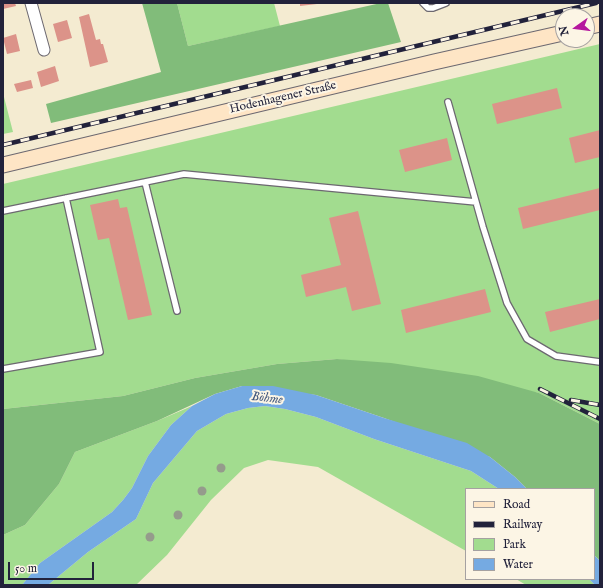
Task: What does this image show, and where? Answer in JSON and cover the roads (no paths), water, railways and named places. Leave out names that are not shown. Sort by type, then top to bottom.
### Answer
[{"type":"main road","name":"Hodenhagener Straße","points":[[3,166],[426,64],[555,35]]},
{"type":"street","points":[[31,3],[44,50]]},
{"type":"lane","points":[[424,3],[428,8],[434,8],[446,3]]},
{"type":"lane","points":[[448,102],[476,202],[507,303],[527,339],[556,356],[600,362]]},
{"type":"lane","points":[[3,211],[184,174],[476,202]]},
{"type":"lane","points":[[145,182],[177,311]]},
{"type":"lane","points":[[3,369],[100,352],[66,198]]},
{"type":"water","name":"Böhme","points":[[242,386],[273,386],[316,395],[384,418],[467,443],[490,457],[526,488],[497,488],[471,471],[374,439],[316,417],[285,409],[265,406],[248,408],[226,414],[197,431],[153,483],[136,519],[88,552],[48,585],[22,585],[40,563],[112,512],[132,488],[148,456],[171,425],[192,406],[215,394]]},
{"type":"water","points":[[595,556],[600,561],[600,585],[595,585],[590,580],[595,580]]},
{"type":"railway","points":[[3,145],[596,3]]},
{"type":"railway","points":[[540,389],[600,419]]},
{"type":"railway","points":[[571,400],[600,405]]}]
